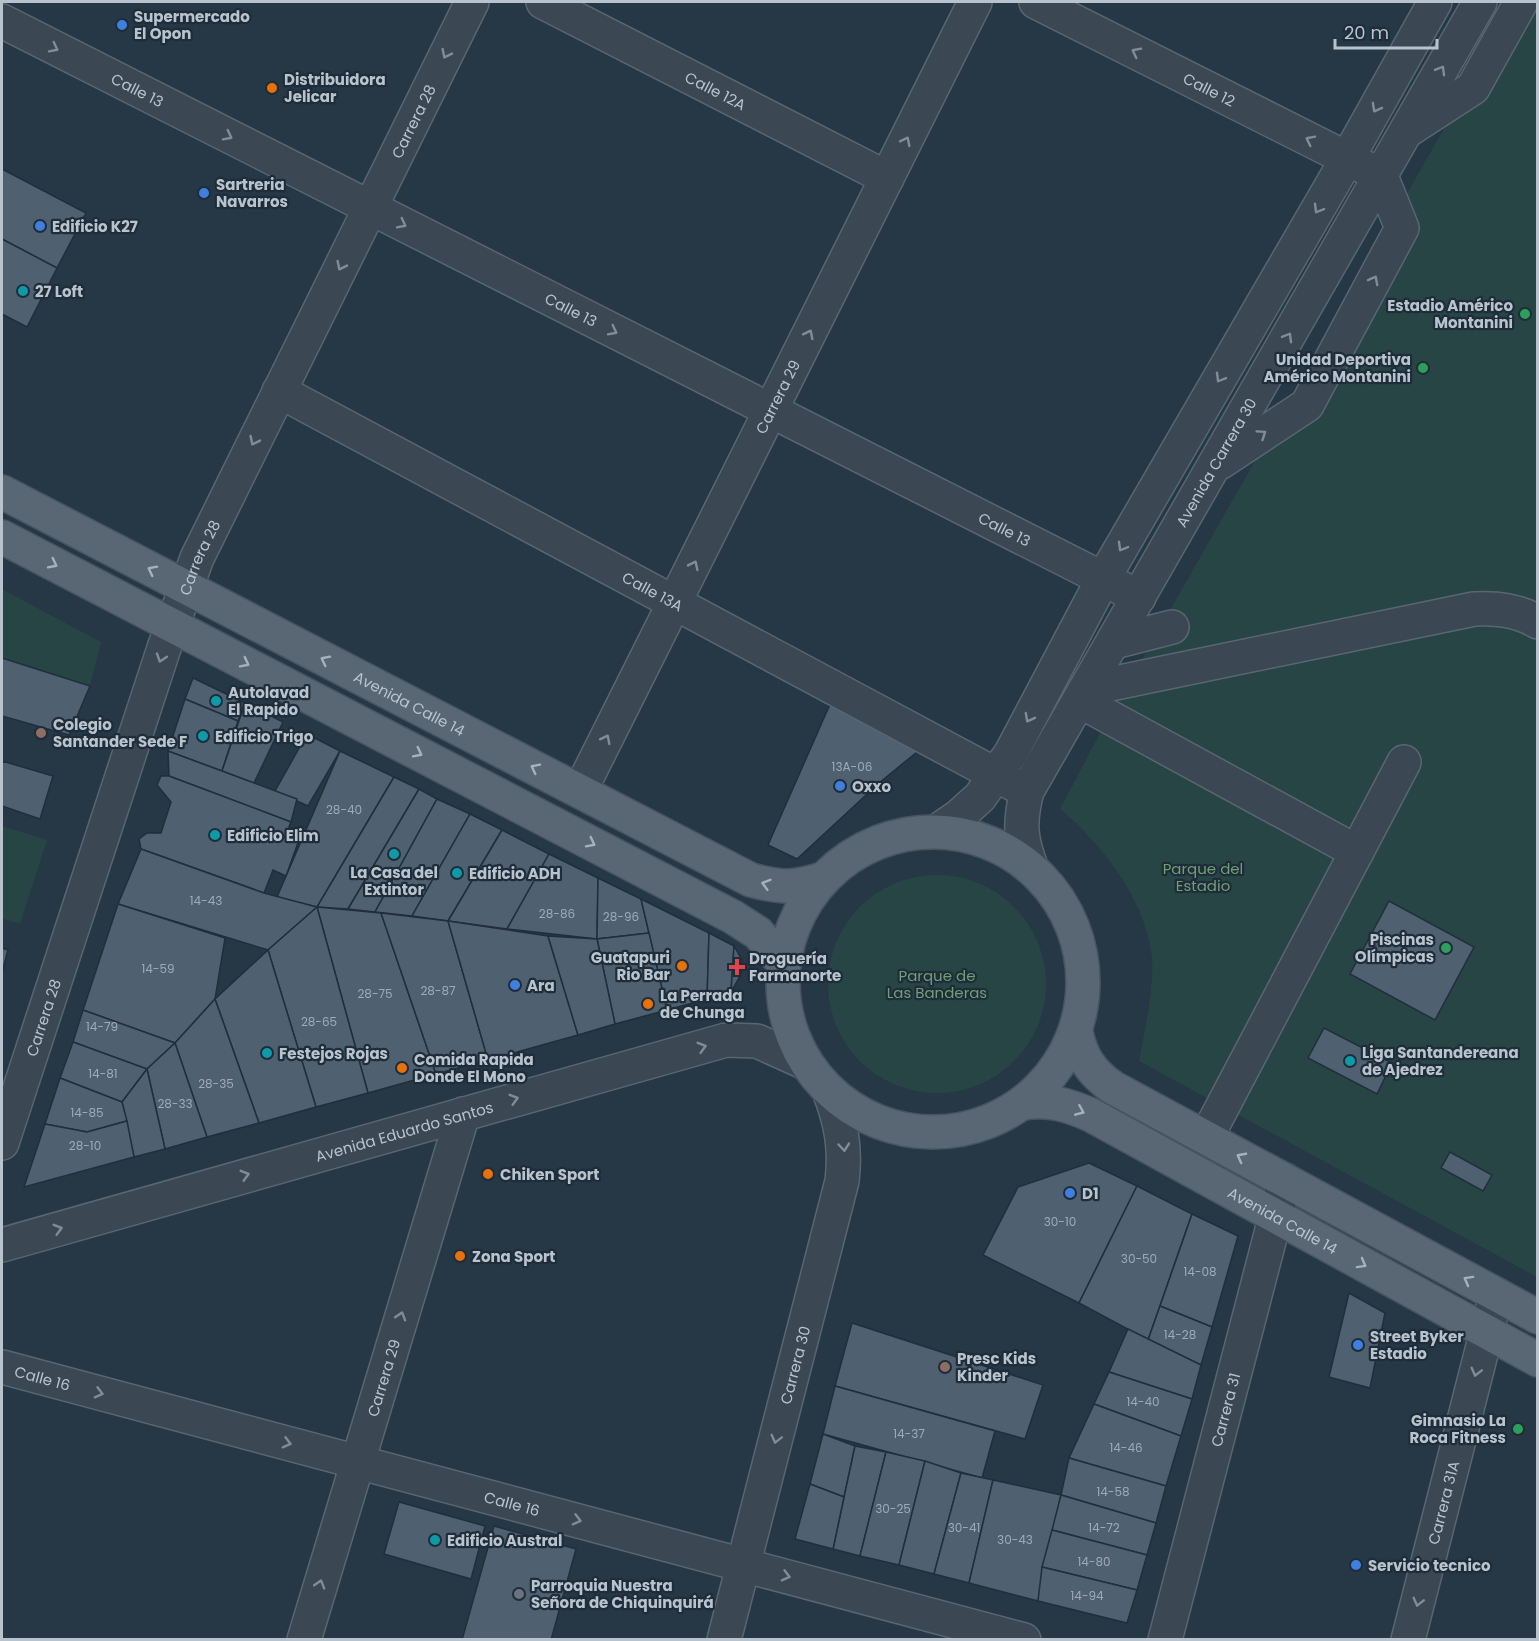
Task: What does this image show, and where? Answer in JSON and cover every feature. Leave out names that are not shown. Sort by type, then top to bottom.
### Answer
[{"type":"main road","name":"Avenida Calle 14","points":[[2,492],[751,880],[778,887],[798,887],[822,879]]},
{"type":"main road","points":[[2,537],[733,917],[758,933],[783,963]]},
{"type":"main road","points":[[936,832],[963,835],[990,843],[1012,854],[1032,869],[1056,896],[1073,927],[1082,962],[1083,998],[1076,1032],[1057,1069],[1024,1103],[987,1123],[945,1132],[904,1130],[864,1116],[829,1091],[806,1063],[786,1018],[782,991],[783,963],[790,933],[803,904],[822,879],[855,853],[894,837],[936,832]]},
{"type":"main road","points":[[1076,1032],[1085,1061],[1099,1077],[1206,1138],[1538,1317]]},
{"type":"main road","name":"Avenida Calle 14","points":[[1024,1103],[1040,1101],[1061,1103],[1091,1115],[1538,1360]]},
{"type":"street","name":"Carrera 28","points":[[2,1143],[185,587],[279,391],[472,2]]},
{"type":"street","name":"Calle 12A","points":[[543,2],[887,178]]},
{"type":"street","name":"Carrera 29","points":[[580,791],[975,2]]},
{"type":"street","name":"Calle 12","points":[[1036,2],[1381,176]]},
{"type":"street","points":[[936,832],[980,797],[1011,753],[1103,579],[1347,159],[1435,2]]},
{"type":"street","name":"Avenida Carrera 30","points":[[1032,869],[1022,844],[1020,817],[1027,791],[1480,2]]},
{"type":"street","points":[[1406,132],[1473,88],[1521,2]]},
{"type":"street","name":"Calle 13","points":[[2,21],[1139,597]]},
{"type":"street","points":[[1214,467],[1307,405],[1402,228],[1381,176]]},
{"type":"street","name":"Calle 13A","points":[[279,391],[1027,791]]},
{"type":"street","points":[[1083,695],[1474,609],[1498,608],[1524,614],[1538,622]]},
{"type":"street","points":[[1114,642],[1172,627]]},
{"type":"street","points":[[1083,695],[1357,852]]},
{"type":"street","points":[[1206,1138],[1404,762]]},
{"type":"street","name":"Avenida Eduardo Santos","points":[[2,1245],[726,1040],[757,1041],[806,1063]]},
{"type":"street","name":"Carrera 30","points":[[724,1640],[842,1180],[844,1143],[829,1091]]},
{"type":"street","name":"Carrera 29","points":[[303,1640],[463,1114]]},
{"type":"street","name":"Carrera 31","points":[[1164,1640],[1285,1180]]},
{"type":"street","name":"Carrera 31A","points":[[1408,1640],[1496,1295]]},
{"type":"street","name":"Calle 16","points":[[2,1368],[1024,1640]]},
{"type":"green space","name":"Unidad Deportiva Américo Montanini","points":[[1516,2],[1537,2],[1537,1277],[1139,1061],[1152,977],[1151,950],[1146,930],[1139,910],[1118,872],[1090,838],[1060,809],[1099,735]]},
{"type":"green space","points":[[2,589],[101,642],[90,686],[2,658]]},
{"type":"green space","points":[[2,826],[47,840],[20,924],[2,918]]},
{"type":"green space","name":"Parque de Las Banderas","points":[[937,875],[958,877],[979,884],[1014,907],[1037,942],[1044,963],[1046,984],[1044,1005],[1037,1026],[1014,1061],[979,1084],[958,1091],[937,1093],[916,1091],[895,1084],[860,1061],[837,1026],[830,1005],[828,984],[830,963],[837,942],[860,907],[895,884],[916,877]]},
{"type":"building","name":"Edificio K27","points":[[2,169],[86,213],[57,268],[2,239]]},
{"type":"building","name":"27 Loft","points":[[2,239],[57,268],[27,327],[2,314]]},
{"type":"building","points":[[2,658],[90,686],[69,735],[2,716]]},
{"type":"building","name":"Autolavad El Rapido","points":[[193,678],[245,703],[238,721],[185,699]]},
{"type":"building","name":"Edificio Trigo","points":[[185,699],[238,721],[222,771],[168,751]]},
{"type":"building","points":[[831,702],[922,748],[879,783],[797,859],[768,845]]},
{"type":"building","points":[[245,703],[283,722],[254,783],[222,771]]},
{"type":"building","points":[[307,734],[340,751],[308,806],[275,791]]},
{"type":"building","points":[[168,751],[297,799],[291,822],[169,776]]},
{"type":"building","points":[[340,751],[394,777],[317,907],[277,897]]},
{"type":"building","points":[[2,761],[53,776],[40,819],[2,806]]},
{"type":"building","name":"Edificio Elim","points":[[161,776],[169,776],[291,822],[285,837],[299,840],[286,876],[273,870],[264,893],[141,849],[139,839],[147,833],[161,833],[171,802],[157,785]]},
{"type":"building","points":[[394,777],[419,789],[348,909],[317,907]]},
{"type":"building","name":"La Casa del Extintor","points":[[419,789],[437,799],[375,912],[348,909]]},
{"type":"building","points":[[437,799],[470,814],[412,916],[375,912]]},
{"type":"building","name":"Edificio ADH","points":[[470,814],[502,830],[448,921],[412,916]]},
{"type":"building","points":[[502,830],[549,854],[507,929],[448,921]]},
{"type":"building","points":[[141,849],[264,893],[317,907],[268,950],[118,904]]},
{"type":"building","points":[[549,854],[598,878],[597,939],[507,929]]},
{"type":"building","points":[[598,878],[641,899],[649,933],[597,939]]},
{"type":"building","name":"Guatapuri Rio Bar","points":[[641,899],[709,933],[707,999],[667,1010]]},
{"type":"building","points":[[1389,901],[1474,947],[1435,1020],[1350,974]]},
{"type":"building","points":[[118,904],[225,938],[215,999],[175,1043],[83,1010]]},
{"type":"building","points":[[317,907],[381,913],[436,1074],[368,1093]]},
{"type":"building","points":[[317,907],[368,1093],[316,1107],[268,950]]},
{"type":"building","points":[[381,913],[448,921],[488,1060],[436,1074]]},
{"type":"building","name":"Ara","points":[[448,921],[548,936],[578,1035],[488,1060]]},
{"type":"building","points":[[649,933],[667,1010],[615,1024],[597,939]]},
{"type":"building","points":[[709,933],[734,946],[731,992],[707,999]]},
{"type":"building","points":[[548,936],[597,939],[615,1024],[578,1035]]},
{"type":"building","name":"Droguería Farmanorte","points":[[734,946],[742,960],[741,974],[731,992]]},
{"type":"building","points":[[2,948],[8,950],[2,973]]},
{"type":"building","name":"Festejos Rojas","points":[[268,950],[316,1107],[259,1123],[215,999]]},
{"type":"building","points":[[215,999],[259,1123],[207,1137],[175,1043]]},
{"type":"building","points":[[83,1010],[175,1043],[147,1069],[73,1042]]},
{"type":"building","name":"Liga Santandereana de Ajedrez","points":[[1324,1028],[1392,1063],[1377,1094],[1308,1058]]},
{"type":"building","points":[[73,1042],[147,1069],[122,1102],[60,1078]]},
{"type":"building","points":[[175,1043],[207,1137],[165,1149],[147,1069]]},
{"type":"building","points":[[147,1069],[165,1149],[134,1157],[122,1102]]},
{"type":"building","points":[[60,1078],[122,1102],[127,1121],[87,1132],[45,1124]]},
{"type":"building","points":[[127,1121],[134,1157],[24,1187],[45,1124],[87,1132]]},
{"type":"building","points":[[1450,1152],[1492,1175],[1483,1191],[1441,1168]]},
{"type":"building","points":[[1089,1163],[1137,1186],[1079,1303],[983,1255],[1018,1187]]},
{"type":"building","points":[[1137,1186],[1192,1214],[1148,1340],[1079,1303]]},
{"type":"building","points":[[1192,1214],[1238,1236],[1212,1327],[1160,1306]]},
{"type":"building","name":"Street Byker Estadio","points":[[1349,1293],[1385,1313],[1370,1388],[1329,1377]]},
{"type":"building","points":[[1160,1306],[1212,1327],[1201,1365],[1148,1340]]},
{"type":"building","name":"Presc Kids Kinder","points":[[852,1323],[1043,1385],[1025,1439],[835,1386]]},
{"type":"building","points":[[1128,1329],[1201,1365],[1192,1399],[1109,1372]]},
{"type":"building","points":[[1109,1372],[1192,1399],[1181,1436],[1094,1404]]},
{"type":"building","points":[[835,1386],[995,1431],[982,1478],[823,1434]]},
{"type":"building","points":[[1094,1404],[1181,1436],[1166,1486],[1069,1458]]},
{"type":"building","points":[[823,1434],[855,1446],[844,1497],[810,1484]]},
{"type":"building","points":[[855,1446],[886,1452],[860,1556],[833,1549]]},
{"type":"building","points":[[886,1452],[925,1461],[899,1565],[860,1556]]},
{"type":"building","points":[[1069,1458],[1166,1486],[1156,1523],[1061,1495]]},
{"type":"building","points":[[925,1461],[961,1473],[934,1574],[899,1565]]},
{"type":"building","points":[[961,1473],[993,1480],[969,1583],[934,1574]]},
{"type":"building","points":[[993,1480],[1061,1495],[1038,1601],[969,1583]]},
{"type":"building","points":[[810,1484],[844,1497],[833,1549],[795,1539]]},
{"type":"building","points":[[1061,1495],[1156,1523],[1147,1555],[1052,1530]]},
{"type":"building","name":"Edificio Austral","points":[[399,1502],[485,1526],[471,1579],[384,1554]]},
{"type":"building","name":"Parroquia Nuestra Señora de Chiquinquirá","points":[[494,1526],[576,1549],[551,1640],[462,1640]]},
{"type":"building","points":[[1052,1530],[1147,1555],[1137,1590],[1042,1567]]},
{"type":"building","points":[[1042,1567],[1137,1590],[1127,1623],[1038,1601]]},
{"type":"place","name":"Supermercado El Opon","points":[[122,25]]},
{"type":"place","name":"Distribuidora Jelicar","points":[[272,88]]},
{"type":"place","name":"Sartreria Navarros","points":[[204,193]]},
{"type":"place","name":"Edificio K27","points":[[40,226]]},
{"type":"place","name":"27 Loft","points":[[23,291]]},
{"type":"place","name":"Estadio Américo Montanini","points":[[1525,314]]},
{"type":"place","name":"Unidad Deportiva Américo Montanini","points":[[1423,368]]},
{"type":"place","name":"Autolavad El Rapido","points":[[216,701]]},
{"type":"place","name":"Colegio Santander Sede F","points":[[41,733]]},
{"type":"place","name":"Edificio Trigo","points":[[203,736]]},
{"type":"place","name":"Oxxo","points":[[840,786]]},
{"type":"place","name":"Edificio Elim","points":[[215,835]]},
{"type":"place","name":"La Casa del Extintor","points":[[394,854]]},
{"type":"place","name":"Edificio ADH","points":[[457,873]]},
{"type":"place","name":"Piscinas Olímpicas","points":[[1446,948]]},
{"type":"place","name":"Guatapuri Rio Bar","points":[[682,966]]},
{"type":"place","name":"Droguería Farmanorte","points":[[737,967]]},
{"type":"place","name":"Ara","points":[[515,985]]},
{"type":"place","name":"La Perrada de Chunga","points":[[648,1004]]},
{"type":"place","name":"Festejos Rojas","points":[[267,1053]]},
{"type":"place","name":"Liga Santandereana de Ajedrez","points":[[1350,1061]]},
{"type":"place","name":"Comida Rapida Donde El Mono","points":[[402,1068]]},
{"type":"place","name":"Chiken Sport","points":[[488,1174]]},
{"type":"place","name":"D1","points":[[1070,1193]]},
{"type":"place","name":"Zona Sport","points":[[460,1256]]},
{"type":"place","name":"Street Byker Estadio","points":[[1358,1345]]},
{"type":"place","name":"Presc Kids Kinder","points":[[945,1367]]},
{"type":"place","name":"Gimnasio La Roca Fitness","points":[[1518,1429]]},
{"type":"place","name":"Edificio Austral","points":[[435,1540]]},
{"type":"place","name":"Servicio tecnico","points":[[1356,1565]]},
{"type":"place","name":"Parroquia Nuestra Señora de Chiquinquirá","points":[[519,1594]]},
{"type":"park label","name":"Parque del Estadio","points":[[1203,876]]}]
